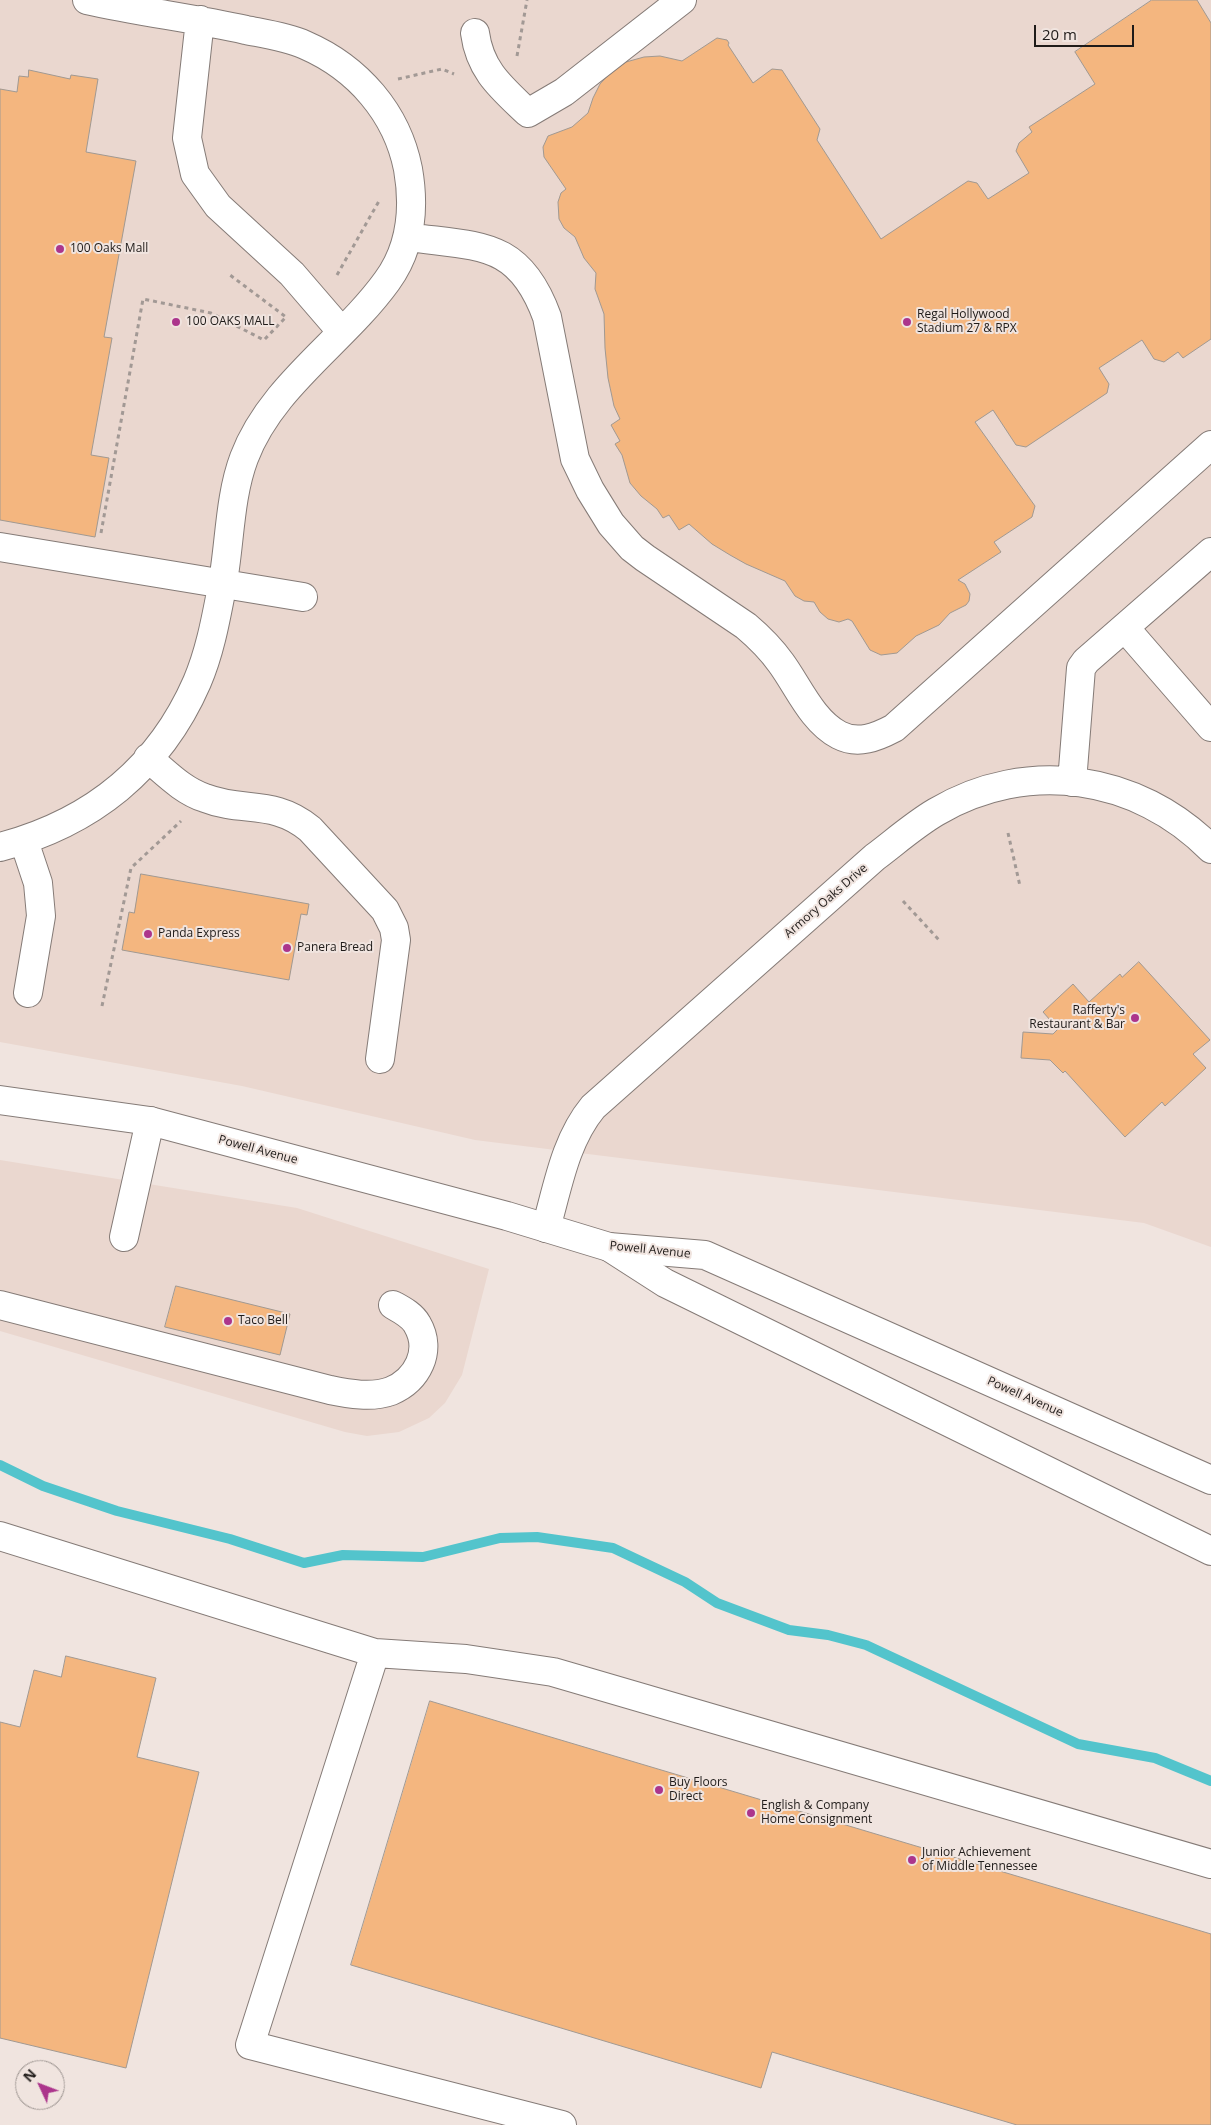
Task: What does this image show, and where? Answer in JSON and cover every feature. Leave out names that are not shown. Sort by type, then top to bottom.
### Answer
[{"type":"main road","points":[[28,993],[42,916],[38,883],[12,844],[55,829],[81,816],[106,798],[166,738],[198,679],[208,648],[223,584],[236,488],[243,460],[253,438],[287,390],[342,332],[396,268],[408,237],[412,201],[405,157],[398,135],[386,113],[363,84],[337,63],[306,45],[290,39],[200,20],[87,0]]},
{"type":"main road","points":[[475,33],[477,48],[483,64],[502,88],[528,113],[564,92],[682,0]]},
{"type":"main road","points":[[200,20],[187,138],[195,174],[218,206],[292,274],[342,332]]},
{"type":"main road","points":[[408,237],[487,249],[502,255],[526,276],[542,303],[547,317],[575,459],[590,490],[611,524],[626,542],[645,558],[760,637],[824,724],[839,735],[848,738],[856,740],[875,738],[894,728],[1211,445]]},
{"type":"main road","points":[[0,547],[303,597]]},
{"type":"main road","points":[[1072,782],[1081,668],[1086,661],[1211,552]]},
{"type":"main road","points":[[1125,628],[1211,727]]},
{"type":"main road","points":[[148,758],[176,781],[205,799],[265,808],[297,819],[310,829],[385,910],[394,928],[396,940],[380,1059]]},
{"type":"main road","name":"Armory Oaks Drive","points":[[546,1228],[573,1136],[582,1120],[593,1107],[876,857],[906,832],[937,812],[993,788],[1025,782],[1072,782],[1119,791],[1147,801],[1175,818],[1211,849]]},
{"type":"main road","name":"Powell Avenue","points":[[0,1100],[150,1121],[546,1228],[609,1247],[705,1255],[1211,1480]]},
{"type":"main road","points":[[124,1237],[150,1121]]},
{"type":"main road","points":[[609,1247],[665,1283],[1211,1551]]},
{"type":"main road","points":[[0,1305],[351,1394],[372,1394],[390,1391],[406,1383],[418,1371],[422,1359],[422,1334],[416,1323],[407,1313],[393,1305]]},
{"type":"main road","points":[[0,1536],[375,1653],[466,1659],[552,1672],[1211,1864]]},
{"type":"main road","points":[[375,1653],[250,2045],[562,2125]]},
{"type":"path","points":[[516,57],[527,0]]},
{"type":"path","points":[[391,83],[396,79],[442,69],[454,74]]},
{"type":"path","points":[[338,275],[380,199]]},
{"type":"path","points":[[100,540],[142,299],[211,313],[264,340],[286,316],[230,275]]},
{"type":"path","points":[[102,1006],[131,868],[205,799]]},
{"type":"path","points":[[1008,833],[1020,886]]},
{"type":"path","points":[[903,900],[939,940]]},
{"type":"shaded area","name":"100 Oaks Mall","points":[[0,0],[1211,0],[1211,1247],[1144,1223],[475,1140],[242,1086],[0,1042]]},
{"type":"shaded area","points":[[0,1160],[297,1208],[489,1269],[462,1375],[445,1403],[429,1418],[399,1432],[367,1436],[345,1432],[0,1331]]},
{"type":"building","name":"Regal Hollywood Stadium 27 & RPX","points":[[1152,0],[1197,0],[1211,23],[1211,339],[1183,358],[1178,352],[1164,362],[1154,359],[1142,340],[1099,368],[1109,384],[1107,393],[1026,447],[1016,445],[993,410],[975,422],[1035,506],[1032,517],[994,542],[1001,552],[958,580],[965,584],[970,594],[966,605],[950,613],[939,625],[916,636],[897,653],[881,655],[870,650],[852,621],[848,619],[839,622],[828,619],[820,612],[814,602],[804,601],[795,596],[785,581],[730,555],[712,544],[689,524],[679,530],[669,515],[663,518],[657,509],[641,496],[630,483],[622,455],[615,444],[620,441],[611,425],[620,419],[614,406],[608,378],[604,314],[595,289],[596,273],[584,258],[575,237],[564,228],[559,219],[558,202],[561,193],[566,189],[544,157],[543,147],[548,136],[572,127],[588,113],[600,84],[609,74],[626,62],[644,57],[660,56],[682,61],[717,38],[727,40],[728,45],[753,83],[772,69],[782,70],[820,129],[817,140],[881,239],[968,181],[977,183],[988,199],[1029,173],[1016,151],[1019,143],[1032,132],[1029,127],[1095,84],[1075,52]]},
{"type":"building","name":"100 Oaks Mall","points":[[29,70],[70,79],[71,75],[98,79],[86,152],[136,161],[104,337],[112,338],[91,455],[109,458],[95,537],[0,520],[0,89],[17,92],[19,76],[28,77]]},
{"type":"building","points":[[141,874],[309,904],[307,915],[301,914],[289,980],[122,950],[129,912],[134,913]]},
{"type":"building","points":[[1139,962],[1210,1040],[1193,1054],[1206,1068],[1165,1106],[1162,1102],[1125,1137],[1065,1071],[1063,1073],[1050,1060],[1021,1058],[1023,1032],[1053,1034],[1058,1029],[1043,1012],[1073,984],[1089,1002],[1120,974],[1122,977]]},
{"type":"building","name":"Taco Bell","points":[[176,1286],[290,1314],[280,1355],[165,1327]]},
{"type":"building","points":[[66,1656],[156,1678],[137,1757],[199,1772],[126,2068],[0,2038],[0,1722],[20,1727],[34,1670],[61,1677]]},
{"type":"building","points":[[430,1701],[1211,1934],[1211,2125],[1017,2125],[772,2052],[761,2088],[351,1965]]},
{"type":"waterway","points":[[0,1465],[43,1486],[117,1511],[230,1539],[304,1563],[343,1555],[423,1557],[500,1538],[537,1537],[613,1548],[685,1582],[717,1603],[789,1630],[828,1635],[866,1645],[1078,1744],[1155,1758],[1211,1781]]},
{"type":"place","name":"100 Oaks Mall","points":[[60,249]]},
{"type":"place","name":"100 OAKS MALL","points":[[176,322]]},
{"type":"place","name":"Regal Hollywood Stadium 27 & RPX","points":[[907,322]]},
{"type":"place","name":"Panda Express","points":[[148,934]]},
{"type":"place","name":"Panera Bread","points":[[287,948]]},
{"type":"place","name":"Rafferty's Restaurant & Bar","points":[[1135,1018]]},
{"type":"place","name":"Taco Bell","points":[[228,1321]]},
{"type":"place","name":"Buy Floors Direct","points":[[659,1790]]},
{"type":"place","name":"English & Company Home Consignment","points":[[751,1813]]},
{"type":"place","name":"Junior Achievement of Middle Tennessee","points":[[912,1860]]}]
